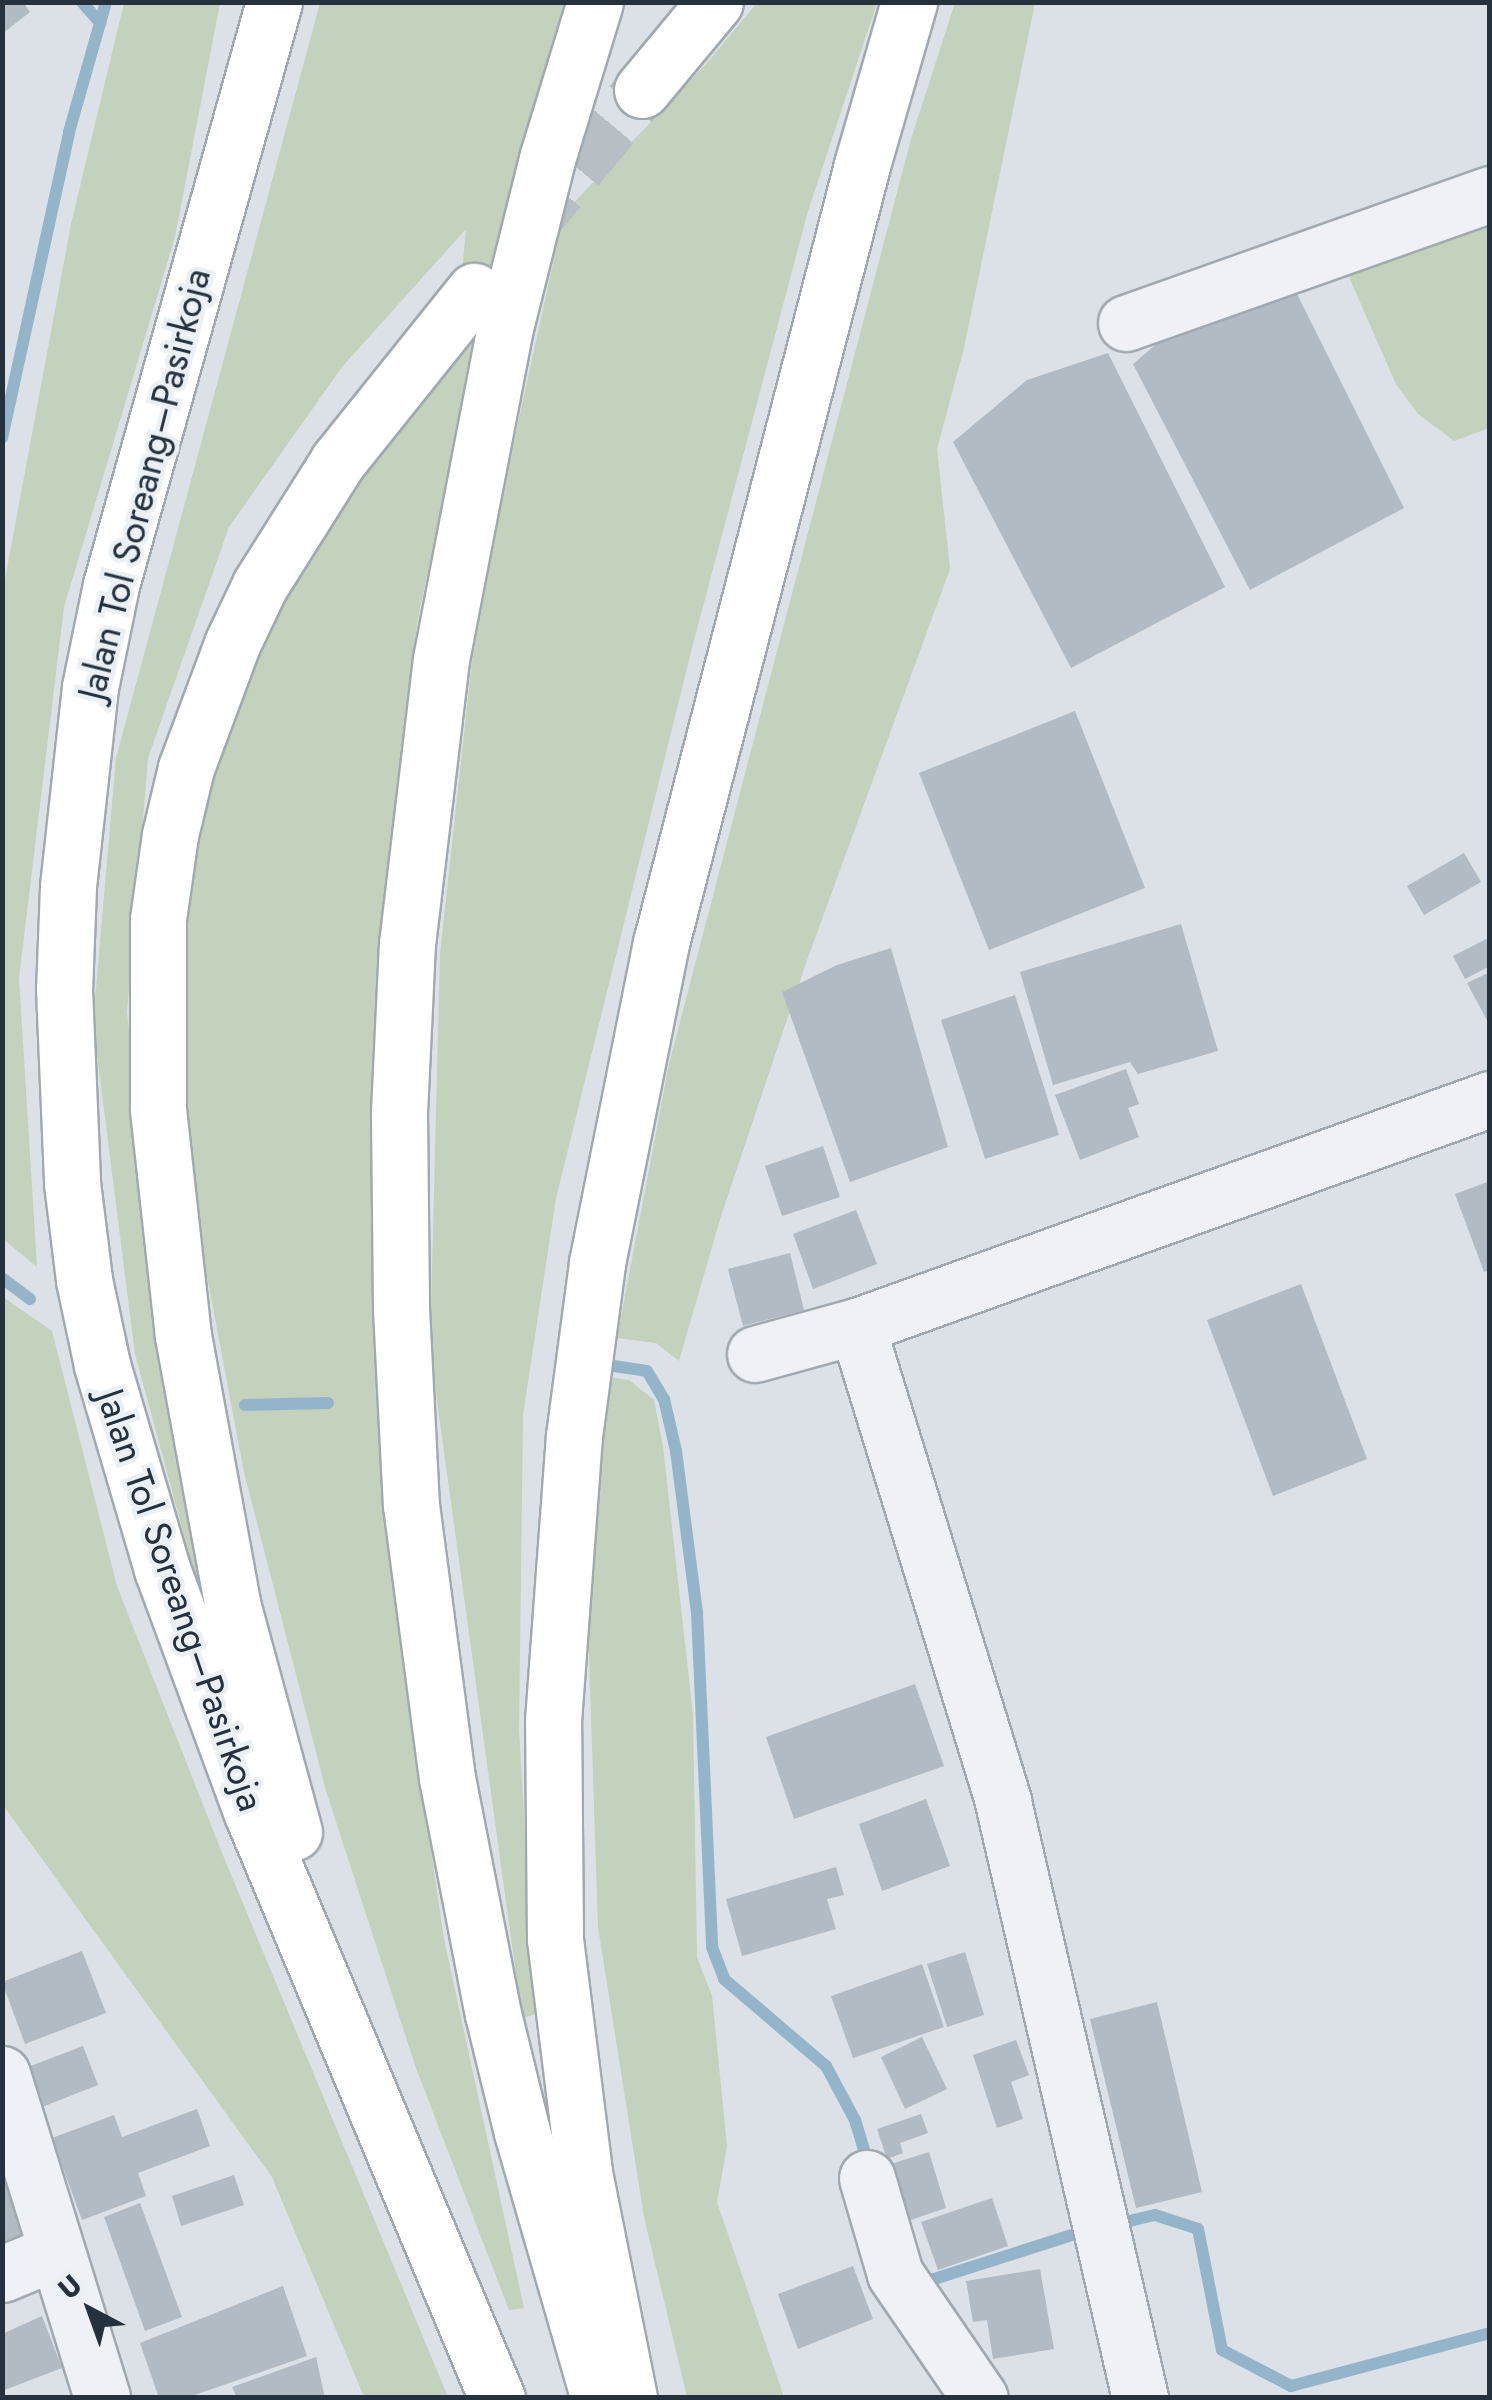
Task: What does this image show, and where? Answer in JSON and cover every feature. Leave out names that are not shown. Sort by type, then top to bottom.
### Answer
[{"type":"highway","points":[[595,2],[547,159],[505,327],[441,659],[408,925],[400,1133],[402,1309],[411,1506],[446,1778],[522,2132],[599,2398]]},
{"type":"highway","points":[[642,90],[714,2]]},
{"type":"highway","points":[[629,2398],[584,2172],[556,1939],[552,1721],[574,1436],[597,1263],[661,943],[862,165],[909,2]]},
{"type":"highway","name":"Jalan Tol Soreang–Pasirkoja","points":[[268,18],[111,585],[90,688],[76,788],[66,921],[66,1066],[72,1183],[84,1280],[102,1365],[162,1568],[252,1813],[498,2398]]},
{"type":"highway","points":[[454,2288],[293,1828],[233,1608],[189,1371],[168,1221],[156,1010],[158,920],[170,835],[186,768],[232,644],[285,540],[338,460],[474,291]]},
{"type":"street","points":[[1126,323],[1490,194]]},
{"type":"street","points":[[756,1354],[857,1326],[1490,1099]]},
{"type":"street","points":[[857,1326],[1003,1802],[1140,2398]]},
{"type":"street","points":[[2,2074],[102,2398]]},
{"type":"street","points":[[867,2178],[895,2274],[980,2398]]},
{"type":"street","points":[[2,2274],[55,2252]]},
{"type":"green space","points":[[124,3],[220,3],[175,237],[64,607],[19,978],[37,1267],[3,1239],[3,590],[71,224]]},
{"type":"green space","points":[[320,3],[567,3],[500,232],[417,623],[379,961],[378,1315],[401,1648],[444,1939],[524,2308],[509,2310],[416,2068],[326,1791],[244,1472],[195,1212],[171,999],[194,787],[276,578],[457,325],[466,229],[342,367],[229,527],[148,758],[127,1012],[164,1334],[221,1672],[135,1354],[93,1023],[116,758]]},
{"type":"green space","points":[[757,3],[877,3],[808,211],[692,648],[556,1198],[523,1415],[519,1731],[536,2014],[522,2018],[430,1350],[440,954],[472,661],[502,497],[564,213],[706,64]]},
{"type":"green space","points":[[955,3],[1035,3],[964,348],[937,449],[950,569],[806,963],[721,1216],[679,1361],[656,1343],[617,1338],[669,1064],[911,139]]},
{"type":"green space","points":[[1489,193],[1489,428],[1454,441],[1418,414],[1396,384],[1341,259]]},
{"type":"green space","points":[[3,1297],[52,1331],[117,1586],[222,1853],[448,2397],[364,2397],[272,2177],[3,1805]]},
{"type":"green space","points":[[607,1377],[629,1380],[654,1400],[663,1447],[693,1714],[697,1957],[712,1996],[727,2146],[717,2202],[784,2397],[687,2397],[644,2217],[598,1927],[588,1626]]},
{"type":"building","points":[[2,2],[23,2],[30,12],[2,34]]},
{"type":"building","points":[[1287,274],[1404,508],[1250,590],[1133,364],[1206,302]]},
{"type":"building","points":[[1108,353],[1225,587],[1071,668],[953,442],[1027,380]]},
{"type":"building","points":[[1075,711],[1145,888],[989,950],[919,773]]},
{"type":"building","points":[[1464,853],[1481,882],[1424,915],[1407,886]]},
{"type":"building","points":[[1181,924],[1218,1051],[1138,1074],[1130,1062],[1053,1085],[1020,972]]},
{"type":"building","points":[[1490,937],[1490,966],[1465,979],[1453,956]]},
{"type":"building","points":[[891,948],[948,1147],[850,1182],[782,992],[837,965]]},
{"type":"building","points":[[1490,972],[1490,1026],[1467,983]]},
{"type":"building","points":[[1015,995],[1059,1135],[985,1159],[941,1020]]},
{"type":"building","points":[[1126,1069],[1139,1104],[1128,1108],[1139,1137],[1080,1160],[1055,1095]]},
{"type":"building","points":[[823,1146],[840,1197],[782,1216],[765,1166]]},
{"type":"building","points":[[1490,1181],[1490,1270],[1484,1272],[1455,1194]]},
{"type":"building","points":[[856,1210],[877,1264],[813,1289],[793,1234]]},
{"type":"building","points":[[790,1253],[804,1310],[743,1326],[728,1269]]},
{"type":"building","points":[[1301,1284],[1367,1459],[1273,1496],[1207,1320]]},
{"type":"building","points":[[915,1684],[944,1766],[794,1819],[766,1737]]},
{"type":"building","points":[[926,1799],[950,1866],[882,1891],[859,1824]]},
{"type":"building","points":[[836,1867],[844,1895],[827,1899],[836,1929],[742,1956],[726,1899]]},
{"type":"building","points":[[82,1951],[106,2013],[25,2044],[2,1982]]},
{"type":"building","points":[[965,1952],[984,2015],[947,2027],[927,1964]]},
{"type":"building","points":[[922,1964],[944,2027],[853,2058],[831,1996]]},
{"type":"building","points":[[1157,2002],[1202,2192],[1136,2208],[1090,2019]]},
{"type":"building","points":[[922,2037],[947,2089],[905,2109],[881,2057]]},
{"type":"building","points":[[1016,2040],[1029,2075],[1011,2082],[1023,2119],[997,2128],[973,2055]]},
{"type":"building","points":[[83,2046],[98,2085],[42,2107],[28,2067]]},
{"type":"building","points":[[197,2109],[210,2146],[138,2173],[146,2196],[82,2220],[52,2138],[114,2115],[122,2137]]},
{"type":"building","points":[[921,2114],[928,2133],[900,2143],[903,2153],[887,2159],[877,2129]]},
{"type":"building","points":[[929,2152],[946,2208],[896,2225],[878,2168]]},
{"type":"building","points":[[11,2166],[33,2235],[2,2246],[2,2169]]},
{"type":"building","points":[[234,2175],[244,2205],[181,2226],[172,2196]]},
{"type":"building","points":[[992,2198],[1008,2246],[938,2270],[921,2222]]},
{"type":"building","points":[[140,2203],[182,2317],[145,2331],[104,2217]]},
{"type":"building","points":[[853,2266],[873,2319],[798,2349],[778,2294]]},
{"type":"building","points":[[1040,2269],[1054,2349],[993,2359],[987,2320],[973,2322],[966,2281]]},
{"type":"building","points":[[283,2286],[307,2356],[186,2398],[159,2398],[140,2343]]},
{"type":"building","points":[[42,2316],[62,2368],[2,2391],[2,2334]]},
{"type":"building","points":[[316,2357],[325,2398],[237,2398],[232,2387]]},
{"type":"waterway","points":[[82,2],[100,23]]},
{"type":"waterway","points":[[2,438],[69,132],[106,2]]},
{"type":"waterway","points":[[2,1278],[30,1299]]},
{"type":"waterway","points":[[607,1365],[647,1371],[664,1399],[676,1451],[697,1613],[712,1947],[724,1979],[826,2066],[855,2120],[869,2166]]},
{"type":"waterway","points":[[245,1405],[328,1403]]},
{"type":"waterway","points":[[1112,2225],[1155,2215],[1198,2229],[1222,2350],[1291,2386],[1490,2333]]},
{"type":"waterway","points":[[918,2272],[931,2280],[1088,2230]]},
{"type":"tunnel","points":[[524,231],[642,90]]}]
